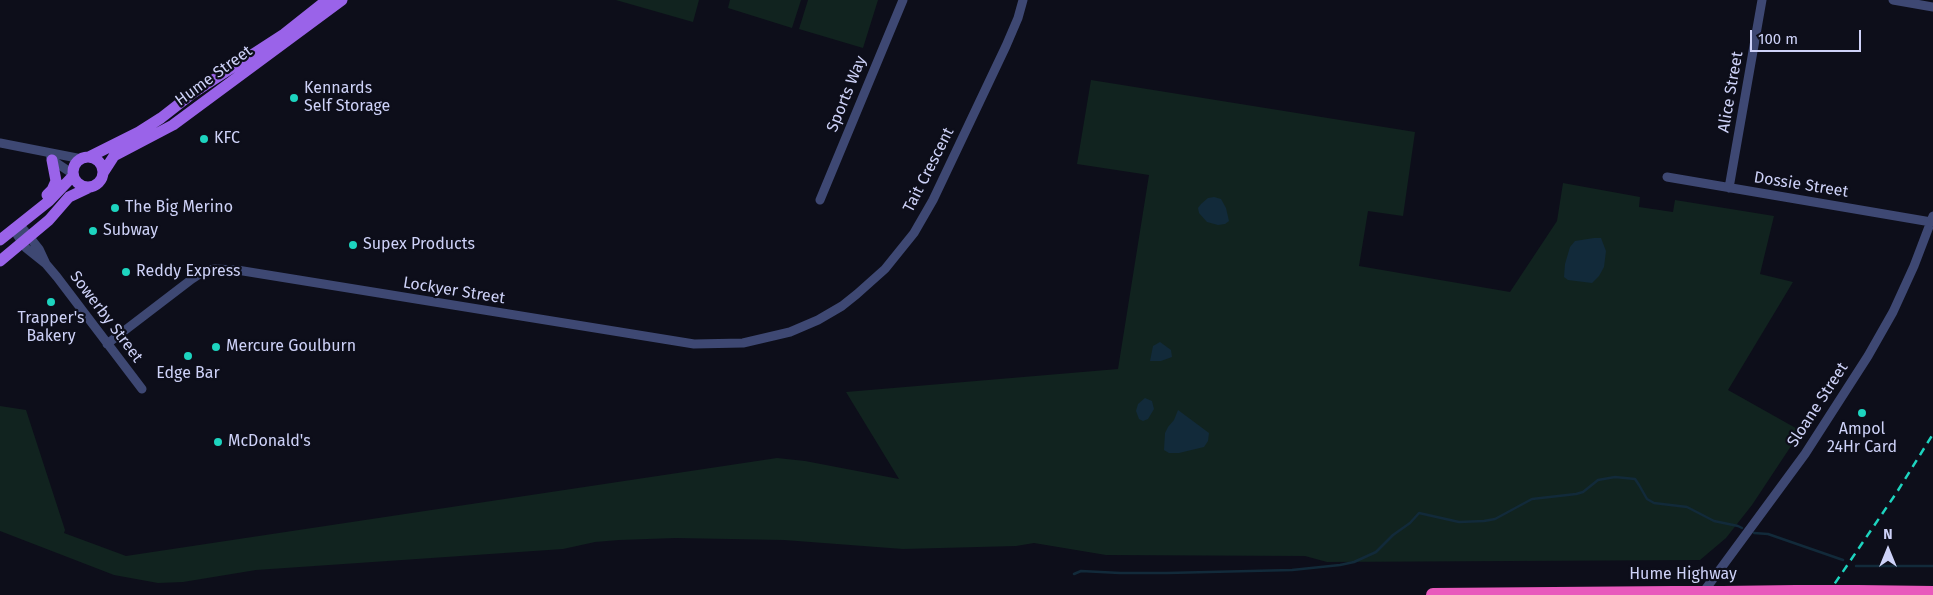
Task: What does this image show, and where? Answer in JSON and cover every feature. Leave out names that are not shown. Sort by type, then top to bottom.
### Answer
[{"type":"highway","name":"Hume Highway","points":[[1434,595],[1796,592],[1933,593]]},
{"type":"main road","name":"Hume Street","points":[[86,158],[139,132],[161,118],[193,93],[284,34],[327,0]]},
{"type":"main road","name":"Hume Street","points":[[103,173],[114,156],[173,125],[342,0]]},
{"type":"main road","points":[[41,207],[43,199],[52,190],[56,181],[50,156]]},
{"type":"main road","points":[[0,240],[41,207],[73,175],[75,165],[86,158],[98,161],[103,173],[99,183],[69,197],[49,220],[0,261]]},
{"type":"main road","points":[[73,175],[79,184],[90,187]]},
{"type":"street","name":"Sports Way","points":[[820,200],[903,0]]},
{"type":"street","name":"Tait Crescent","points":[[818,320],[842,306],[871,282],[897,256],[914,233],[932,200],[1006,46],[1023,0]]},
{"type":"street","name":"Alice Street","points":[[1730,188],[1762,0]]},
{"type":"street","points":[[1893,0],[1933,6]]},
{"type":"street","points":[[0,143],[50,156],[86,158]]},
{"type":"street","points":[[50,156],[73,175]]},
{"type":"street","name":"Dossie Street","points":[[1667,177],[1932,219]]},
{"type":"street","name":"Sloane Street","points":[[1702,595],[1805,454],[1868,356],[1893,312],[1914,266],[1932,219]]},
{"type":"street","name":"Sowerby Street","points":[[17,227],[26,240],[39,249],[46,264],[142,389]]},
{"type":"street","name":"Lockyer Street","points":[[107,344],[192,279],[204,271],[215,268],[694,344],[743,343],[790,332],[818,320]]},
{"type":"green space","points":[[616,0],[699,0],[693,22]]},
{"type":"green space","points":[[730,0],[801,0],[792,28],[728,8]]},
{"type":"green space","points":[[808,0],[878,0],[863,48],[799,29]]},
{"type":"green space","points":[[1091,80],[1415,132],[1403,216],[1368,211],[1359,266],[1510,292],[1557,221],[1563,183],[1640,197],[1639,207],[1673,212],[1675,200],[1774,216],[1760,274],[1793,282],[1728,390],[1801,431],[1752,505],[1726,538],[1700,560],[1327,562],[1305,556],[1106,555],[1034,543],[1016,546],[903,549],[784,540],[676,538],[595,542],[563,549],[256,570],[183,582],[158,583],[114,575],[0,531],[0,406],[26,410],[65,530],[64,533],[126,556],[777,458],[805,461],[899,479],[846,392],[1118,369],[1149,175],[1077,164]]},
{"type":"water","points":[[1208,198],[1221,199],[1226,208],[1229,221],[1225,224],[1218,225],[1207,222],[1199,213],[1198,208],[1201,204]]},
{"type":"water","points":[[1601,238],[1606,251],[1604,267],[1599,276],[1592,283],[1568,280],[1564,277],[1565,264],[1570,247],[1575,241]]},
{"type":"water","points":[[1160,342],[1171,350],[1172,357],[1161,361],[1150,361],[1153,346]]},
{"type":"water","points":[[1145,398],[1152,401],[1154,409],[1148,419],[1143,421],[1139,419],[1136,411],[1138,404]]},
{"type":"water","points":[[1178,410],[1209,433],[1208,441],[1204,447],[1179,453],[1169,453],[1164,450],[1165,433]]},
{"type":"waterway","points":[[1074,574],[1081,571],[1167,573],[1292,570],[1340,565],[1354,562],[1376,552],[1419,513],[1459,522],[1495,519],[1532,499],[1576,494],[1583,492],[1598,480],[1615,477],[1635,479],[1647,499],[1654,503],[1687,507],[1714,521],[1742,528]]},
{"type":"waterway","points":[[1754,533],[1768,534],[1843,560]]},
{"type":"waterway","points":[[1856,566],[1933,566]]},
{"type":"railway","points":[[1827,595],[1897,492],[1933,434]]},
{"type":"place","name":"Kennards Self Storage","points":[[294,98]]},
{"type":"place","name":"KFC","points":[[204,139]]},
{"type":"place","name":"The Big Merino","points":[[115,208]]},
{"type":"place","name":"Subway","points":[[93,231]]},
{"type":"place","name":"Supex Products","points":[[353,245]]},
{"type":"place","name":"Reddy Express","points":[[126,272]]},
{"type":"place","name":"Trapper's Bakery","points":[[51,302]]},
{"type":"place","name":"Mercure Goulburn","points":[[216,347]]},
{"type":"place","name":"Edge Bar","points":[[188,356]]},
{"type":"place","name":"Ampol 24Hr Card","points":[[1862,413]]},
{"type":"place","name":"McDonald's","points":[[218,442]]}]
